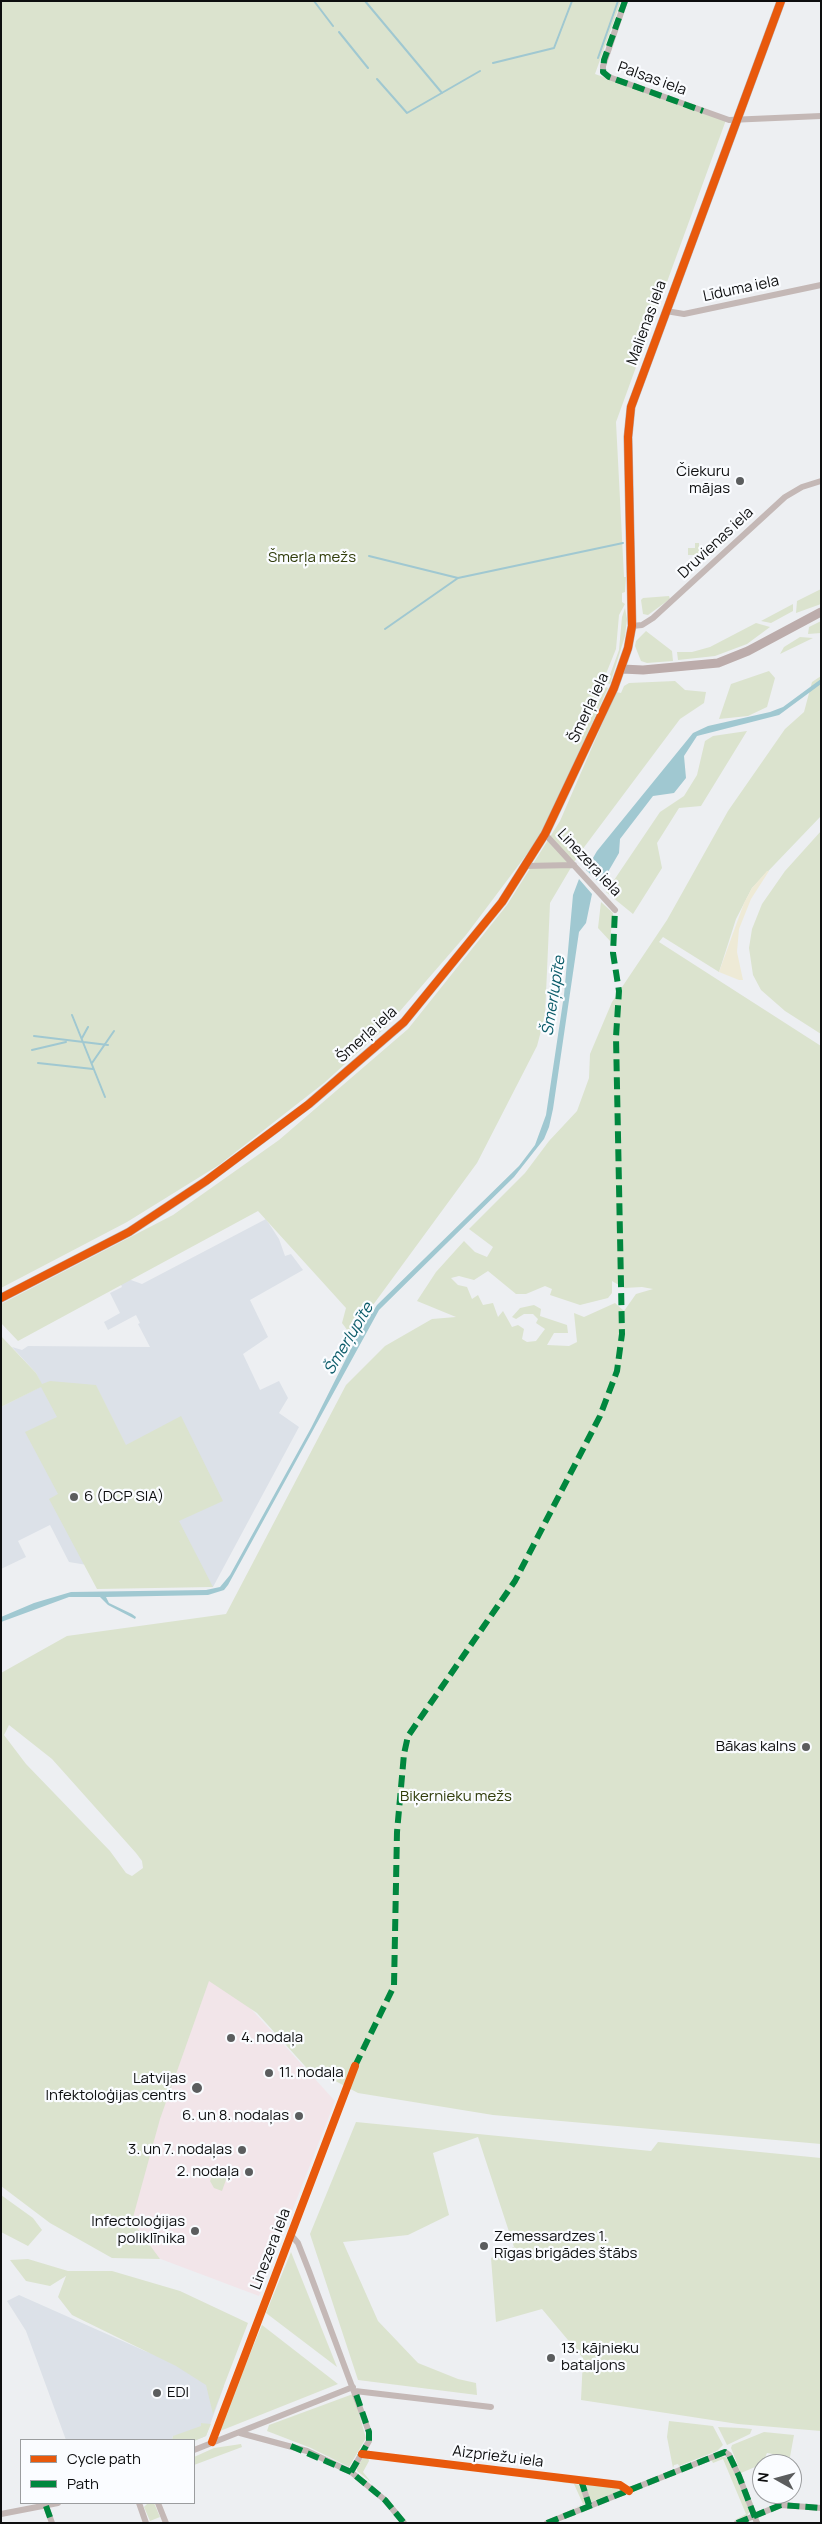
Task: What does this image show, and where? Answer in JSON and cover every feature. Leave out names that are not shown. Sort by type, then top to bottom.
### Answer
[{"type":"street","name":"Palsas iela","points":[[625,1],[603,66],[606,75],[729,120],[737,120]]},
{"type":"street","name":"Malienas iela","points":[[622,669],[632,626],[628,427],[631,407],[781,1]]},
{"type":"street","points":[[737,120],[821,116]]},
{"type":"street","name":"Līduma iela","points":[[666,311],[684,314],[821,285]]},
{"type":"street","name":"Druvienas iela","points":[[632,626],[642,625],[653,618],[785,497],[802,487],[821,481]]},
{"type":"street","points":[[622,669],[643,670],[718,663],[748,651],[821,612]]},
{"type":"street","name":"Šmerļa iela","points":[[1,1298],[129,1232],[206,1181],[309,1104],[404,1022],[470,944],[526,866],[545,834],[622,669]]},
{"type":"street","name":"Linezera iela","points":[[545,834],[615,910]]},
{"type":"street","points":[[526,866],[574,865]]},
{"type":"street","name":"Linezera iela","points":[[212,2442],[355,2066]]},
{"type":"street","points":[[291,2235],[298,2243],[369,2432],[369,2441],[351,2472]]},
{"type":"street","points":[[195,2450],[354,2389],[491,2407]]},
{"type":"street","points":[[240,2433],[307,2451],[351,2472],[385,2500],[404,2523]]},
{"type":"street","points":[[547,2523],[725,2452],[729,2455],[737,2470],[756,2519]]},
{"type":"street","name":"Aizpriežu iela","points":[[362,2454],[620,2485],[629,2491]]},
{"type":"street","points":[[581,2480],[589,2506]]},
{"type":"street","points":[[1,2514],[54,2504]]},
{"type":"street","points":[[138,2504],[146,2523]]},
{"type":"street","points":[[158,2504],[166,2523]]},
{"type":"street","points":[[736,2523],[756,2519],[788,2504],[821,2508]]},
{"type":"street","points":[[46,2506],[52,2523]]},
{"type":"shaded area","points":[[266,1219],[279,1239],[285,1256],[291,1254],[303,1270],[250,1300],[268,1337],[243,1354],[260,1390],[279,1381],[288,1398],[279,1413],[299,1427],[213,1587],[144,1587],[99,1567],[69,1562],[50,1525],[18,1541],[26,1557],[1,1569],[1,1407],[42,1386],[36,1373],[12,1347],[22,1350],[28,1346],[150,1347],[138,1324],[140,1323],[136,1315],[108,1330],[104,1322],[120,1313],[110,1293],[122,1287],[117,1275],[142,1284]]},
{"type":"shaded area","name":"Latvijas Infektoloģijas centrs","points":[[142,1889],[335,2101],[259,2296],[57,2220]]},
{"type":"shaded area","points":[[19,2295],[145,2351],[182,2363],[224,2386],[206,2436],[195,2441],[195,2439],[173,2436],[172,2439],[66,2439],[26,2331],[7,2301]]},
{"type":"green space","name":"Šmerļa mežs","points":[[1,1],[621,1],[595,74],[726,120],[616,422],[624,577],[626,577],[622,602],[625,604],[619,615],[616,649],[595,701],[598,703],[606,687],[608,688],[542,834],[466,935],[387,1026],[324,1083],[219,1165],[127,1222],[1,1288]]},
{"type":"green space","points":[[695,543],[699,543],[699,555],[688,555],[688,548],[695,548]]},
{"type":"green space","points":[[821,589],[821,604],[796,613],[797,601]]},
{"type":"green space","points":[[669,596],[670,599],[648,615],[643,614],[641,600],[643,598]]},
{"type":"green space","points":[[793,604],[793,611],[771,623],[761,621]]},
{"type":"green space","points":[[625,608],[627,619],[625,636],[610,684],[607,683],[619,650],[622,617]]},
{"type":"green space","points":[[821,621],[821,633],[808,634],[809,627]]},
{"type":"green space","points":[[756,623],[770,627],[747,644],[715,656],[678,660],[677,652],[692,652],[710,647]]},
{"type":"green space","points":[[646,631],[672,651],[673,661],[647,663],[641,661],[635,646],[636,641]]},
{"type":"green space","points":[[800,637],[813,638],[780,654],[784,647]]},
{"type":"green space","points":[[769,671],[775,678],[767,707],[748,716],[719,719],[731,684]]},
{"type":"green space","name":"Biķernieku mežs","points":[[821,676],[821,816],[752,888],[736,919],[719,972],[663,937],[659,942],[821,1046],[821,2144],[493,2115],[358,2093],[326,2076],[314,2076],[257,2013],[209,1981],[160,2119],[132,2221],[160,2259],[112,2258],[50,2223],[1,2186],[1,1673],[67,1636],[226,1614],[346,1385],[385,1346],[432,1319],[456,1317],[417,1301],[436,1272],[464,1241],[475,1252],[487,1257],[493,1247],[469,1229],[525,1173],[549,1141],[577,1111],[589,1078],[590,1054],[612,1002],[667,920],[728,811],[785,729],[804,712],[812,682]],"holes":[[[488,1271],[516,1294],[526,1294],[545,1286],[552,1289],[550,1295],[580,1305],[608,1298],[612,1293],[612,1281],[624,1288],[642,1287],[653,1289],[636,1294],[624,1311],[615,1303],[584,1317],[574,1313],[577,1342],[569,1346],[547,1345],[554,1333],[568,1333],[567,1325],[540,1316],[541,1309],[534,1305],[520,1308],[512,1317],[516,1319],[524,1314],[533,1314],[538,1319],[536,1323],[545,1329],[536,1341],[527,1342],[522,1339],[524,1329],[518,1325],[512,1327],[503,1311],[498,1317],[493,1303],[483,1305],[478,1295],[472,1299],[467,1287],[458,1285],[451,1278],[459,1276],[474,1280]],[[9,1725],[52,1759],[136,1853],[142,1861],[143,1868],[132,1876],[126,1873],[110,1851],[26,1764],[4,1735]]]},
{"type":"green space","points":[[675,681],[685,690],[706,692],[704,703],[680,719],[579,854],[550,903],[545,1016],[537,1046],[477,1163],[351,1335],[342,1323],[346,1308],[258,1211],[18,1341],[1,1323],[1,1304],[173,1215],[279,1140],[408,1029],[507,905],[560,821],[616,692],[621,693],[624,686],[629,683]]},
{"type":"green space","points":[[747,731],[701,806],[679,808],[657,843],[662,868],[633,914],[606,892],[660,812],[684,796],[697,775],[705,741],[713,736]]},
{"type":"green space","points":[[821,831],[821,1034],[785,1011],[761,990],[753,975],[749,948],[752,929],[762,904],[785,871]]},
{"type":"green space","points":[[601,902],[613,913],[610,941],[598,928]]},
{"type":"green space","points":[[1,1336],[36,1373],[42,1384],[50,1381],[96,1385],[126,1445],[181,1416],[223,1501],[179,1521],[213,1587],[97,1589],[49,1499],[58,1494],[25,1432],[57,1417],[41,1387],[1,1407]]},
{"type":"green space","points":[[356,2122],[651,2151],[658,2142],[821,2158],[821,2431],[738,2424],[581,2400],[583,2358],[542,2309],[496,2322],[491,2258],[514,2247],[478,2137],[433,2153],[449,2215],[408,2235],[343,2242],[378,2321],[418,2363],[458,2379],[476,2383],[477,2395],[358,2380],[310,2234]]},
{"type":"green space","points":[[221,2173],[227,2177],[222,2191],[214,2188],[210,2181],[213,2175]]},
{"type":"green space","points":[[1,2195],[33,2218],[42,2230],[28,2246],[1,2232]]},
{"type":"green space","points":[[291,2252],[337,2367],[266,2313]]},
{"type":"green space","points":[[28,2259],[68,2271],[112,2271],[180,2291],[248,2323],[213,2414],[206,2385],[176,2366],[72,2315],[58,2297],[66,2276],[50,2286],[26,2281],[10,2260]]},
{"type":"green space","points":[[262,2325],[338,2384],[220,2431],[219,2428]]},
{"type":"green space","points":[[353,2394],[366,2438],[349,2467],[311,2448],[267,2431],[269,2425]]},
{"type":"green space","points":[[669,2421],[713,2426],[723,2445],[717,2451],[679,2466],[678,2464],[674,2465],[673,2468],[667,2437]]},
{"type":"green space","points":[[201,2423],[211,2424],[206,2436],[195,2441],[195,2439],[172,2439],[173,2436],[201,2426]]},
{"type":"green space","points":[[718,2427],[752,2429],[750,2434],[727,2445]]},
{"type":"green space","points":[[764,2432],[794,2435],[791,2454],[752,2454],[752,2468],[741,2473],[731,2448],[732,2445]]},
{"type":"green space","points":[[241,2444],[242,2447],[195,2465],[195,2457],[214,2448]]},
{"type":"green space","points":[[364,2456],[368,2457],[369,2461],[363,2472],[371,2482],[357,2471]]},
{"type":"green space","points":[[721,2456],[728,2458],[750,2511],[747,2516],[733,2521],[746,2514],[723,2459],[713,2463],[711,2459]]},
{"type":"green space","points":[[559,2480],[579,2485],[586,2503],[554,2517],[583,2504],[574,2484],[559,2482]]},
{"type":"green space","points":[[584,2482],[622,2487],[622,2491],[590,2502]]},
{"type":"green space","points":[[147,2504],[154,2504],[160,2517],[150,2521],[144,2507]]},
{"type":"sand","points":[[769,871],[751,899],[739,929],[737,952],[743,980],[739,980],[719,972],[744,903],[752,888]]},
{"type":"water","points":[[821,679],[821,684],[779,715],[697,736],[684,756],[686,778],[674,793],[653,796],[620,839],[619,853],[601,884],[586,870],[597,851],[693,733],[708,726],[770,712],[783,707]]},
{"type":"water","points":[[579,879],[592,894],[586,923],[579,932],[553,1109],[544,1139],[514,1177],[379,1310],[228,1585],[224,1590],[208,1595],[106,1597],[109,1603],[132,1614],[136,1617],[135,1619],[108,1605],[100,1597],[69,1597],[1,1622],[1,1617],[34,1603],[71,1592],[206,1590],[220,1587],[230,1575],[311,1428],[358,1335],[377,1305],[519,1166],[535,1145],[546,1115],[564,995],[573,895]]},
{"type":"waterway","points":[[314,1],[333,26]]},
{"type":"waterway","points":[[365,1],[442,93]]},
{"type":"waterway","points":[[493,63],[554,48],[572,1]]},
{"type":"waterway","points":[[598,58],[618,1]]},
{"type":"waterway","points":[[339,32],[368,68]]},
{"type":"waterway","points":[[377,79],[407,113],[480,71]]},
{"type":"waterway","points":[[369,556],[458,578],[623,543]]},
{"type":"waterway","points":[[385,629],[458,578]]},
{"type":"waterway","points":[[72,1015],[105,1097]]},
{"type":"waterway","points":[[82,1038],[88,1027]]},
{"type":"waterway","points":[[92,1063],[114,1031]]},
{"type":"waterway","points":[[34,1036],[108,1045]]},
{"type":"waterway","points":[[32,1050],[66,1042]]},
{"type":"waterway","points":[[38,1063],[93,1069]]},
{"type":"waterway","name":"Šmerļupīte","points":[[362,1312],[366,1321]]},
{"type":"marked path","points":[[625,1],[604,60],[603,72],[609,77],[703,111]]},
{"type":"marked path","points":[[355,2066],[394,1986],[397,1832],[404,1754],[408,1736],[515,1581],[600,1416],[617,1371],[622,1334],[616,1037],[619,991],[613,953],[615,910]]},
{"type":"marked path","points":[[351,2472],[369,2441],[369,2432],[355,2391]]},
{"type":"marked path","points":[[291,2446],[351,2472],[385,2500],[404,2523]]},
{"type":"marked path","points":[[547,2523],[725,2452],[729,2455],[739,2476],[757,2523]]},
{"type":"marked path","points":[[581,2480],[589,2505]]},
{"type":"marked path","points":[[737,2523],[781,2505],[821,2508]]},
{"type":"marked path","points":[[46,2506],[52,2523]]},
{"type":"cycle path","points":[[1,1298],[129,1232],[206,1181],[309,1104],[404,1022],[502,902],[545,834],[614,688],[628,648],[632,626],[628,437],[631,407],[781,1]]},
{"type":"cycle path","points":[[212,2442],[355,2066]]},
{"type":"cycle path","points":[[362,2454],[620,2485],[629,2491]]},
{"type":"place","name":"Čiekuru mājas","points":[[740,481]]},
{"type":"place","name":"6 (DCP SIA)","points":[[74,1497]]},
{"type":"place","name":"Bākas kalns","points":[[806,1747]]},
{"type":"place","name":"4. nodaļa","points":[[231,2038]]},
{"type":"place","name":"11. nodaļa","points":[[269,2073]]},
{"type":"place","name":"Latvijas Infektoloģijas centrs","points":[[197,2088]]},
{"type":"place","name":"6. un 8. nodaļas","points":[[299,2116]]},
{"type":"place","name":"3. un 7. nodaļas","points":[[242,2150]]},
{"type":"place","name":"2. nodaļa","points":[[249,2172]]},
{"type":"place","name":"Infectoloģijas poliklīnika","points":[[195,2231]]},
{"type":"place","name":"Zemessardzes 1. Rīgas brigādes štābs","points":[[484,2246]]},
{"type":"place","name":"13. kājnieku bataljons","points":[[551,2358]]},
{"type":"place","name":"EDI","points":[[157,2393]]}]
